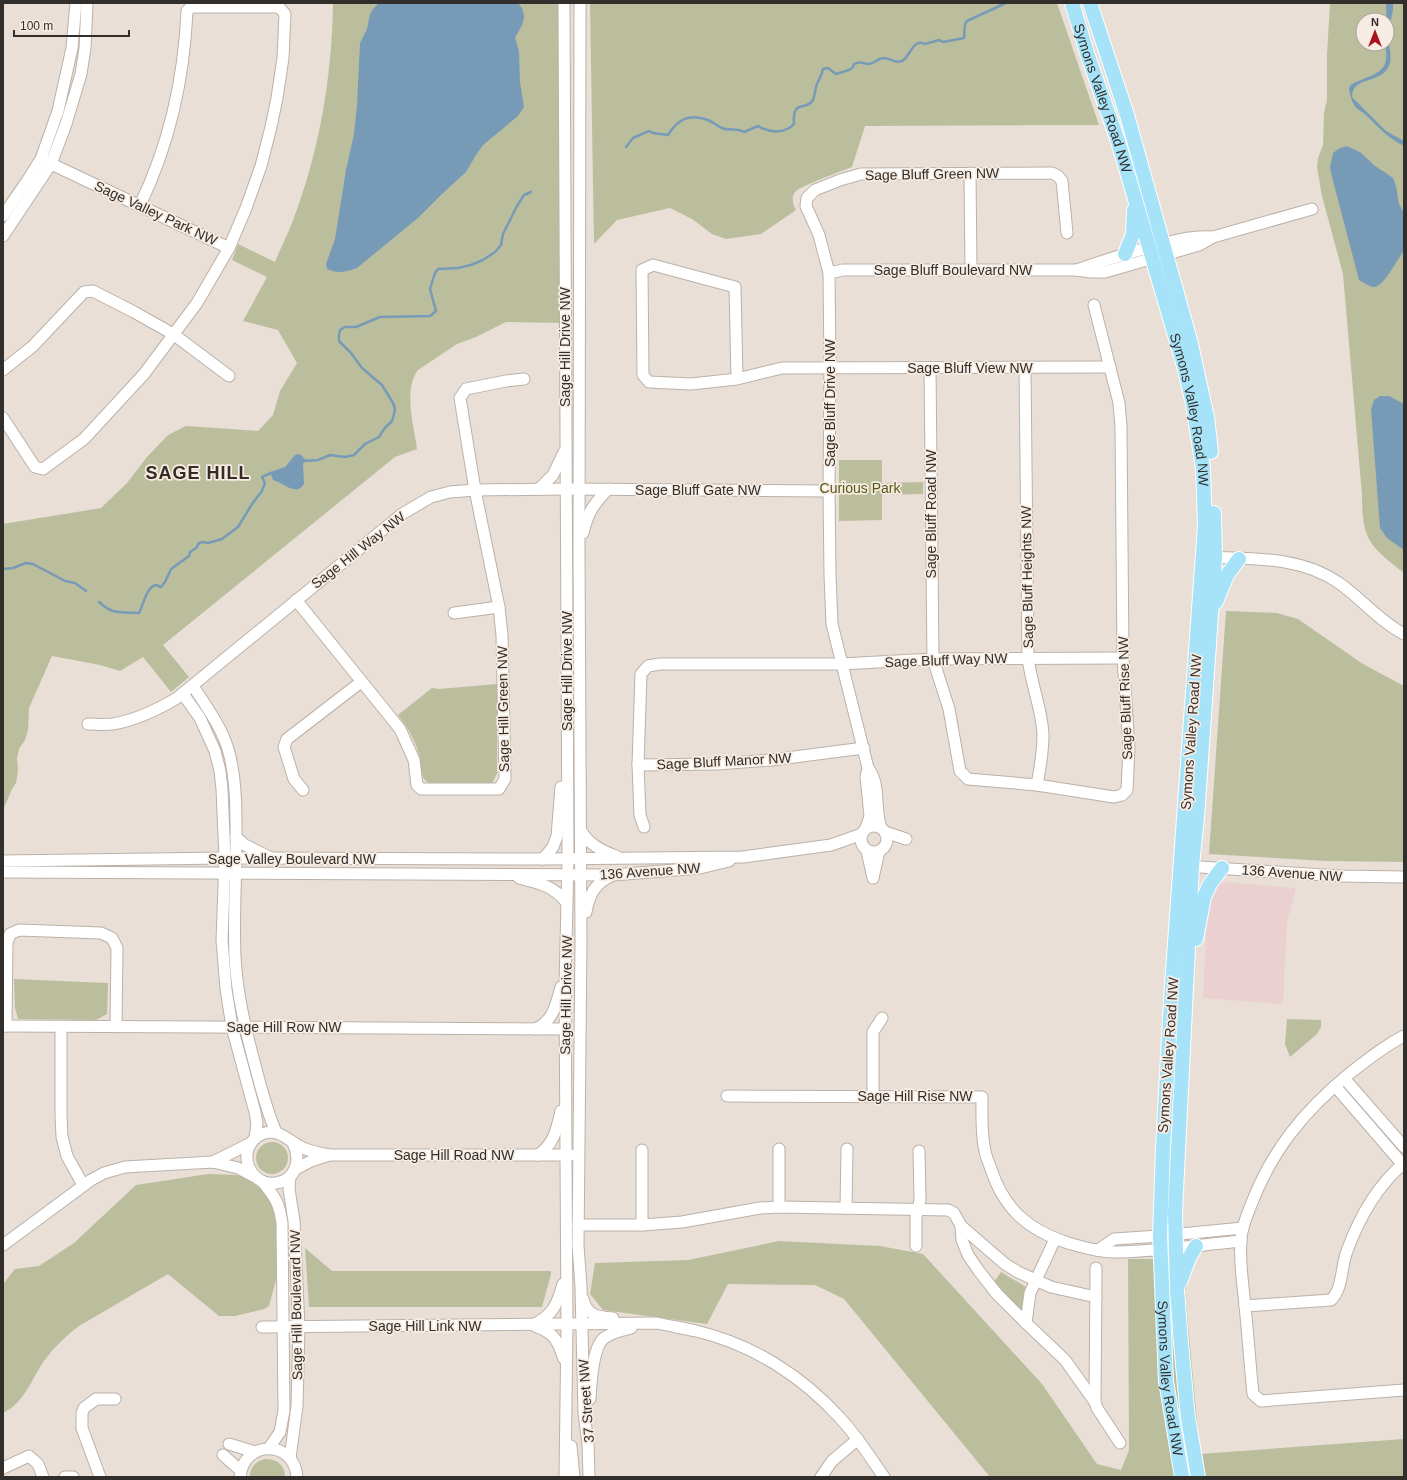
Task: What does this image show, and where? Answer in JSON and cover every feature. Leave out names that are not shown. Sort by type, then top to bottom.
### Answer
[{"type":"main road","name":"Symons Valley Road NW","points":[[1072,3],[1088,56],[1118,141],[1184,366],[1196,419],[1203,468],[1211,615],[1197,817],[1186,866],[1188,959],[1175,1212],[1177,1290],[1188,1418],[1198,1477]]},
{"type":"main road","name":"Symons Valley Road NW","points":[[1090,3],[1118,86],[1190,340],[1207,417],[1213,475],[1209,557],[1186,866],[1166,1090],[1160,1243],[1166,1381],[1182,1477]]},
{"type":"main road","points":[[1125,254],[1133,234],[1134,196]]},
{"type":"main road","points":[[1211,615],[1227,576],[1239,559]]},
{"type":"main road","points":[[1188,959],[1195,947],[1204,897],[1210,884],[1222,868]]},
{"type":"main road","points":[[1177,1290],[1186,1265],[1196,1246]]},
{"type":"street","points":[[3,216],[41,159],[58,111],[72,48],[76,3]]},
{"type":"street","points":[[3,236],[51,164],[66,124],[81,74],[85,48],[87,3]]},
{"type":"street","name":"Sage Hill Drive NW","points":[[564,3],[568,859],[566,902],[565,1029],[567,1325]]},
{"type":"street","name":"Sage Hill Drive NW","points":[[580,3],[579,551],[581,965],[578,1245],[582,1324]]},
{"type":"street","points":[[140,205],[153,177],[176,104],[181,72],[187,11],[191,7],[279,7],[285,14],[283,58],[277,98],[261,166],[246,208],[229,248]]},
{"type":"street","name":"Sage Valley Park NW","points":[[3,418],[35,467],[42,470],[84,439],[144,374],[197,303],[229,248],[41,159]]},
{"type":"street","points":[[970,173],[971,270]]},
{"type":"street","name":"Sage Bluff Green NW","points":[[829,273],[818,235],[806,206],[807,198],[815,190],[840,180],[861,174],[1052,173],[1058,176],[1062,181],[1067,233]]},
{"type":"street","name":"Sage Bluff Boulevard NW","points":[[829,273],[843,270],[1076,270],[1098,273],[1150,253],[1165,249],[1199,245],[1213,237],[1312,209]]},
{"type":"street","name":"Sage Bluff Boulevard NW","points":[[1076,270],[1125,254],[1150,253]]},
{"type":"street","name":"Sage Bluff View NW","points":[[737,379],[735,287],[653,265],[642,270],[643,375],[649,382],[691,384],[737,379],[782,368],[1110,367]]},
{"type":"street","name":"Sage Bluff Drive NW","points":[[829,273],[829,491],[832,624],[868,768],[866,776],[870,816],[864,831]]},
{"type":"street","points":[[3,370],[33,346],[84,292],[93,291],[173,334],[229,376]]},
{"type":"street","name":"Sage Bluff Rise NW","points":[[932,659],[949,709],[960,771],[968,779],[1037,785],[1114,797],[1122,795],[1127,790],[1130,747],[1123,658],[1121,427],[1119,403],[1094,305]]},
{"type":"street","name":"Sage Bluff Road NW","points":[[930,368],[932,659]]},
{"type":"street","name":"Sage Bluff Heights NW","points":[[1025,368],[1028,658],[1030,676],[1040,712],[1043,735],[1037,785]]},
{"type":"street","name":"Sage Hill Green NW","points":[[296,600],[361,682],[388,713],[405,738],[414,760],[417,785],[421,789],[499,789],[505,779],[502,635],[499,607],[475,490],[460,398],[466,389],[524,379]]},
{"type":"street","points":[[539,489],[553,475],[566,449]]},
{"type":"street","name":"Sage Bluff Gate NW","points":[[566,488],[829,491]]},
{"type":"street","name":"Sage Hill Way NW","points":[[88,724],[112,724],[136,718],[161,708],[184,694],[210,670],[402,514],[431,497],[450,492],[475,490],[566,488]]},
{"type":"street","points":[[579,551],[588,513],[594,503],[608,489]]},
{"type":"street","points":[[1209,557],[1289,562],[1318,570],[1340,584],[1379,618],[1404,634]]},
{"type":"street","points":[[454,613],[499,607]]},
{"type":"street","name":"Sage Bluff Way NW","points":[[841,664],[932,659],[1123,658]]},
{"type":"street","name":"Sage Bluff Manor NW","points":[[841,664],[660,664],[648,666],[641,674],[638,765],[732,763],[771,760],[864,748]]},
{"type":"street","points":[[304,790],[294,779],[284,747],[287,740],[361,682]]},
{"type":"street","points":[[193,686],[211,713],[227,748],[234,786],[236,837],[230,859],[224,873],[223,948],[226,990],[232,1027],[257,1123],[253,1141],[247,1150],[247,1165],[250,1172],[259,1179]]},
{"type":"street","points":[[184,694],[200,718],[215,751],[220,771],[230,859],[235,873],[235,958],[244,1027],[268,1114],[276,1132]]},
{"type":"street","points":[[543,859],[553,847],[557,836],[562,778],[567,757]]},
{"type":"street","points":[[638,765],[640,816],[644,827]]},
{"type":"street","name":"Sage Bluff Drive NW","points":[[868,768],[874,779],[877,814],[883,830]]},
{"type":"street","points":[[865,849],[871,852],[883,848],[906,839],[874,826],[864,831],[860,841],[865,849],[873,878],[883,848],[886,836],[883,830]]},
{"type":"street","points":[[581,831],[594,847],[620,858]]},
{"type":"street","name":"136 Avenue NW","points":[[831,845],[864,831]]},
{"type":"street","points":[[236,837],[245,845],[273,859]]},
{"type":"street","name":"136 Avenue NW","points":[[581,875],[613,875],[700,868],[743,857],[831,845],[853,846],[865,849]]},
{"type":"street","name":"136 Avenue NW","points":[[581,859],[743,857]]},
{"type":"street","name":"Sage Valley Boulevard NW","points":[[3,860],[581,859]]},
{"type":"street","name":"136 Avenue NW","points":[[1186,866],[1339,876],[1404,877]]},
{"type":"street","name":"Sage Valley Boulevard NW","points":[[3,872],[581,875]]},
{"type":"street","points":[[505,874],[549,887],[557,891],[566,902]]},
{"type":"street","points":[[581,941],[588,901],[598,884],[613,875]]},
{"type":"street","points":[[4,1026],[6,943],[8,936],[13,931],[19,930],[101,933],[112,938],[116,948],[116,1026]]},
{"type":"street","points":[[536,1029],[547,1022],[554,1011],[566,965],[581,965]]},
{"type":"street","points":[[872,1096],[873,1032],[882,1018]]},
{"type":"street","name":"Sage Hill Row NW","points":[[4,1026],[565,1029]]},
{"type":"street","points":[[61,1026],[62,1137],[67,1156],[83,1185]]},
{"type":"street","points":[[1404,1036],[1369,1058],[1344,1078],[1307,1112],[1290,1133],[1267,1168],[1243,1228],[1240,1242],[1241,1269],[1253,1394],[1261,1401],[1404,1390]]},
{"type":"street","points":[[1344,1078],[1404,1147]]},
{"type":"street","points":[[1245,1306],[1331,1300],[1336,1295],[1346,1252],[1358,1224],[1370,1202],[1390,1176],[1404,1164],[1335,1086]]},
{"type":"street","points":[[538,1155],[552,1141],[565,1094]]},
{"type":"street","name":"Sage Hill Rise NW","points":[[727,1096],[982,1097],[982,1124],[985,1151],[1000,1191],[1007,1203],[1020,1218],[1039,1231],[1055,1239],[1098,1250],[1114,1239],[1160,1243],[1176,1241]]},
{"type":"street","points":[[3,1245],[83,1185],[104,1173],[125,1167],[214,1162],[238,1168],[259,1179],[277,1183],[292,1173],[298,1156],[293,1143],[288,1138],[276,1132],[268,1133],[214,1162]]},
{"type":"street","name":"Sage Hill Road NW","points":[[293,1143],[304,1148],[330,1155]]},
{"type":"street","points":[[779,1149],[779,1207]]},
{"type":"street","points":[[846,1149],[846,1208]]},
{"type":"street","points":[[642,1150],[642,1225]]},
{"type":"street","points":[[916,1246],[916,1217],[920,1200],[920,1152]]},
{"type":"street","name":"Sage Hill Road NW","points":[[292,1173],[318,1158],[330,1155],[578,1155]]},
{"type":"street","name":"Sage Hill Boulevard NW","points":[[290,1458],[297,1406],[299,1327],[294,1220],[289,1189],[292,1173]]},
{"type":"street","name":"Sage Hill Boulevard NW","points":[[259,1179],[272,1194],[280,1207],[282,1223],[285,1398],[283,1423],[280,1432],[269,1448]]},
{"type":"street","points":[[578,1225],[642,1225],[682,1222],[760,1208],[779,1207],[948,1210],[954,1214],[961,1226],[1005,1264],[1036,1281],[1051,1287],[1096,1297]]},
{"type":"street","points":[[961,1226],[962,1240],[968,1255],[997,1294],[1055,1349],[1074,1372],[1095,1402],[1097,1408],[1120,1443]]},
{"type":"street","points":[[1176,1241],[1243,1228]]},
{"type":"street","points":[[1026,1323],[1030,1293],[1055,1239]]},
{"type":"street","points":[[1176,1241],[1196,1246],[1240,1242]]},
{"type":"street","points":[[1095,1402],[1096,1268]]},
{"type":"street","points":[[533,1325],[544,1320],[552,1312],[560,1297],[566,1271]]},
{"type":"street","points":[[580,1287],[585,1307],[592,1314],[600,1317],[657,1323],[697,1331],[759,1354],[791,1373],[820,1397],[841,1418],[858,1439],[884,1477]]},
{"type":"street","points":[[567,1325],[657,1323]]},
{"type":"street","points":[[588,1444],[592,1368],[596,1352],[603,1339],[618,1331],[657,1323]]},
{"type":"street","name":"37 Street NW","points":[[582,1324],[584,1413],[590,1477]]},
{"type":"street","points":[[533,1325],[544,1329],[554,1336],[560,1347],[566,1366]]},
{"type":"street","name":"Sage Hill Link NW","points":[[262,1327],[567,1325]]},
{"type":"street","name":"37 Street NW","points":[[565,1477],[567,1325]]},
{"type":"street","points":[[1074,1372],[1086,1373],[1095,1365]]},
{"type":"street","points":[[566,1394],[574,1477]]},
{"type":"street","points":[[100,1477],[82,1428],[82,1413],[84,1408],[96,1399],[115,1399]]},
{"type":"street","points":[[821,1477],[832,1460],[858,1439]]},
{"type":"street","points":[[229,1444],[255,1452]]},
{"type":"street","points":[[223,1455],[240,1474],[246,1460],[255,1452],[269,1448],[281,1451],[290,1458],[298,1475]]},
{"type":"street","points":[[3,1468],[29,1456],[38,1464],[43,1477]]},
{"type":"street","points":[[560,1477],[564,1465]]},
{"type":"street","points":[[65,1477],[73,1477]]},
{"type":"shaded area","points":[[1221,882],[1296,888],[1287,923],[1283,1004],[1203,998],[1208,898]]},
{"type":"green space","points":[[333,3],[560,3],[561,323],[506,322],[476,337],[457,344],[418,370],[411,388],[410,398],[417,449],[395,457],[163,645],[189,677],[171,692],[143,657],[120,671],[100,665],[52,656],[29,708],[28,730],[25,740],[19,749],[17,759],[18,771],[16,783],[3,810],[3,524],[101,508],[127,483],[147,457],[168,435],[186,426],[258,431],[273,415],[280,391],[297,363],[278,330],[243,321],[267,277],[232,260],[238,244],[275,262],[292,223],[310,170],[317,142],[327,87]]},
{"type":"green space","points":[[590,3],[1057,3],[1099,125],[865,126],[852,167],[804,186],[795,192],[793,204],[796,210],[761,234],[726,239],[712,234],[692,219],[670,208],[617,220],[594,244]]},
{"type":"green space","points":[[1330,3],[1404,3],[1404,573],[1376,549],[1366,533],[1364,523],[1343,274],[1322,196],[1317,167],[1318,158],[1323,145],[1324,113],[1327,100],[1327,55]]},
{"type":"green space","name":"Curious Park","points":[[839,460],[882,460],[882,483],[923,482],[923,494],[882,495],[882,520],[839,521]]},
{"type":"green space","points":[[1226,611],[1277,613],[1298,619],[1363,664],[1404,686],[1404,862],[1326,861],[1209,854]]},
{"type":"green space","points":[[497,684],[497,774],[492,783],[429,783],[426,781],[422,775],[420,758],[414,740],[398,715],[432,688],[439,689]]},
{"type":"green space","points":[[14,979],[108,983],[107,1014],[96,1020],[18,1019],[15,1008]]},
{"type":"green space","points":[[1287,1019],[1321,1020],[1321,1027],[1317,1034],[1290,1057],[1285,1044]]},
{"type":"green space","points":[[272,1142],[278,1143],[285,1149],[288,1158],[287,1164],[281,1171],[272,1174],[266,1173],[259,1167],[256,1158],[257,1152],[263,1145]]},
{"type":"green space","points":[[208,1174],[236,1175],[245,1177],[266,1193],[271,1199],[278,1222],[280,1265],[269,1306],[264,1309],[235,1316],[219,1316],[168,1274],[79,1326],[69,1334],[56,1346],[44,1361],[27,1390],[17,1403],[3,1413],[3,1284],[15,1269],[39,1266],[74,1243],[136,1185]]},
{"type":"green space","points":[[779,1241],[880,1246],[923,1254],[1042,1384],[1097,1464],[1121,1470],[1129,1450],[1128,1259],[1193,1259],[1185,1291],[1200,1454],[1404,1439],[1404,1477],[1204,1477],[1200,1455],[1190,1477],[990,1477],[844,1299],[815,1285],[728,1284],[707,1324],[603,1310],[590,1294],[595,1263],[688,1260]]},
{"type":"green space","points":[[305,1248],[332,1271],[551,1271],[551,1274],[542,1307],[309,1307]]},
{"type":"green space","points":[[1001,1272],[1029,1289],[1024,1317],[994,1282]]},
{"type":"green space","points":[[265,1459],[273,1460],[280,1464],[284,1469],[285,1477],[250,1477],[251,1470],[254,1465]]},
{"type":"water","points":[[379,3],[518,3],[524,16],[524,20],[515,37],[519,52],[520,82],[524,107],[518,116],[483,145],[466,172],[418,218],[357,268],[334,272],[327,269],[326,264],[335,239],[346,170],[354,134],[360,43],[367,29],[370,14]]},
{"type":"water","points":[[1386,3],[1393,3],[1393,12],[1386,12]]},
{"type":"water","points":[[1386,52],[1390,52],[1390,63],[1385,72],[1380,76],[1357,86],[1352,97],[1386,131],[1404,141],[1404,146],[1380,129],[1356,108],[1349,89],[1352,84],[1373,75],[1383,68]]},
{"type":"water","points":[[1347,146],[1360,152],[1375,166],[1393,178],[1399,204],[1404,213],[1404,251],[1386,278],[1378,286],[1374,287],[1359,280],[1330,168],[1333,153],[1340,148]]},
{"type":"water","points":[[1380,396],[1389,396],[1404,404],[1404,550],[1387,538],[1380,528],[1371,409],[1374,400]]},
{"type":"water","points":[[298,454],[306,460],[303,464],[304,484],[301,488],[290,488],[273,480],[270,472],[285,467],[295,455]]},
{"type":"waterway","points":[[626,147],[633,138],[649,131],[668,135],[680,121],[690,117],[710,121],[722,128],[744,132],[758,126],[772,131],[786,130],[794,124],[794,116],[797,108],[807,105],[813,100],[816,86],[823,69],[828,68],[836,74],[849,70],[854,64],[859,62],[869,64],[884,58],[897,62],[902,61],[917,44],[925,44],[939,40],[943,42],[964,38],[965,24],[967,21],[1006,3]]},
{"type":"waterway","points":[[304,461],[318,460],[330,455],[345,457],[354,455],[365,444],[379,437],[392,421],[394,414],[395,409],[393,403],[382,385],[362,368],[351,353],[339,341],[340,330],[345,327],[356,327],[380,317],[430,316],[436,311],[430,289],[435,273],[438,269],[458,268],[471,265],[483,260],[495,252],[501,245],[503,234],[517,206],[524,195],[531,192]]},
{"type":"waterway","points":[[99,602],[114,611],[139,613],[150,589],[156,585],[161,587],[171,569],[189,556],[190,552],[196,548],[199,543],[208,543],[222,539],[238,527],[262,491],[265,483],[262,477],[271,473]]},
{"type":"waterway","points":[[3,569],[13,568],[26,563],[33,564],[65,581],[75,583],[86,591]]},
{"type":"district","name":"SAGE HILL","points":[[198,473]]}]
